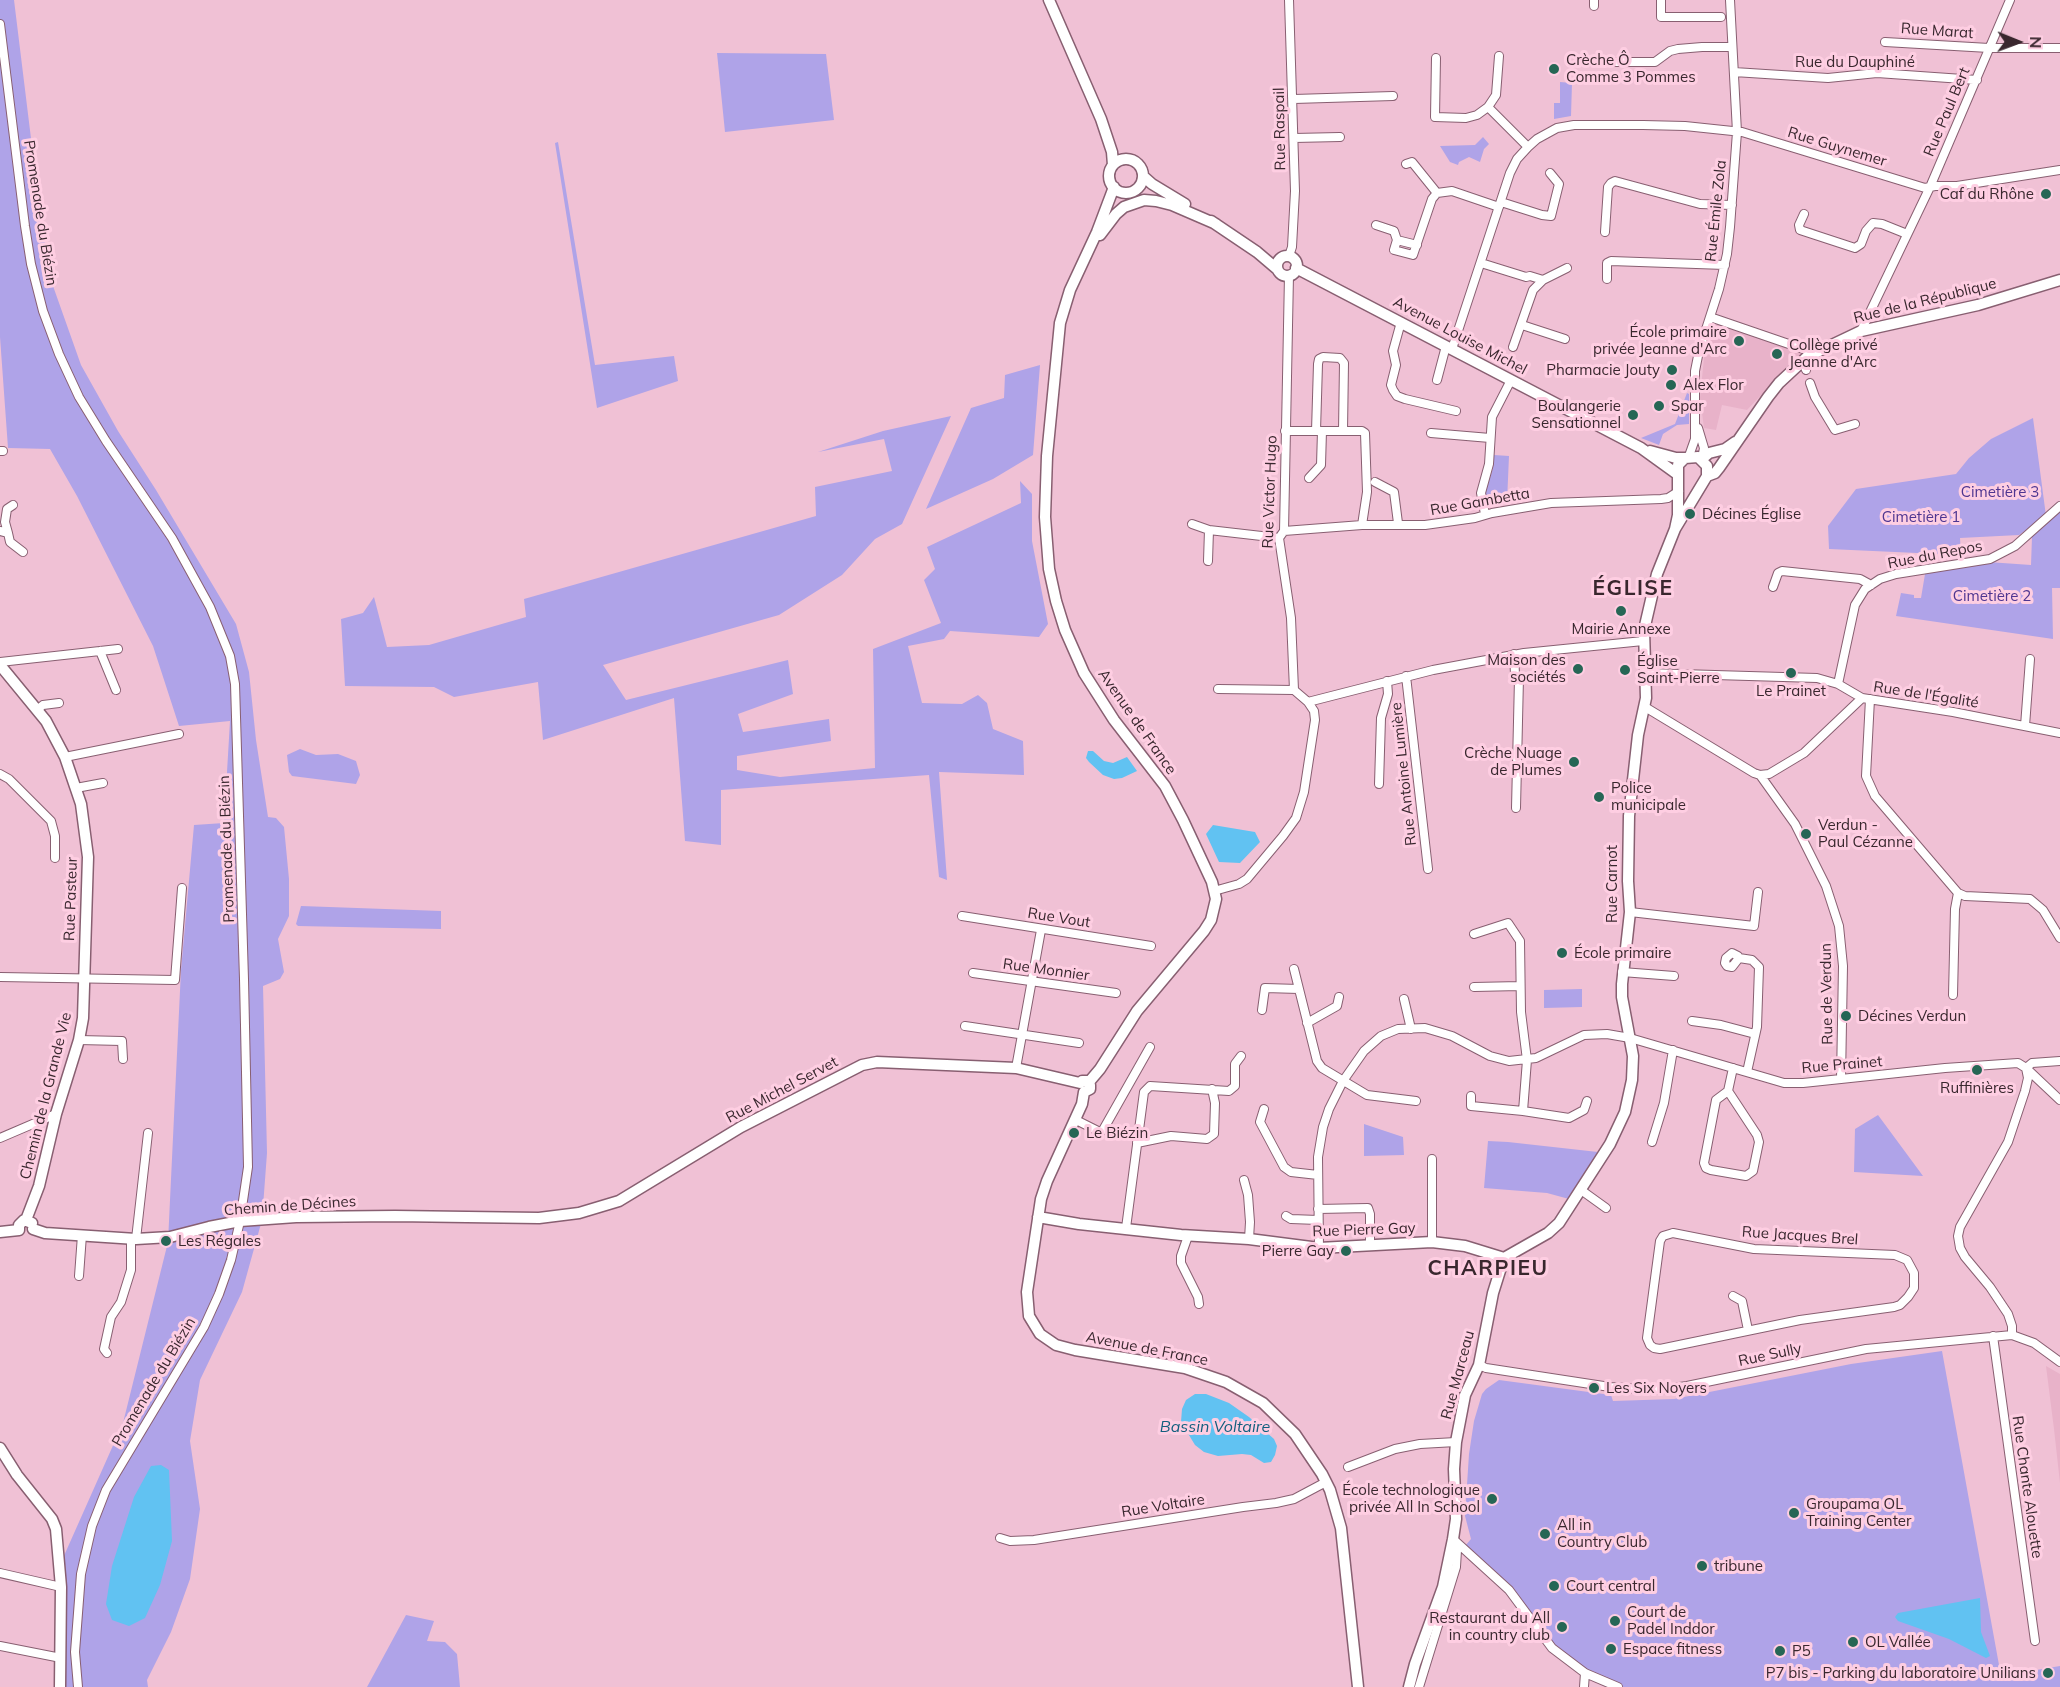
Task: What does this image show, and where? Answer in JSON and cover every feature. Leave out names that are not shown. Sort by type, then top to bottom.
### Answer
[{"type":"street","points":[[1049,0],[1101,118],[1119,150],[1127,159],[1137,163],[1143,176],[1152,184],[1257,252],[1281,273],[1292,271],[1294,260],[1257,252]]},
{"type":"street","name":"Rue Raspail","points":[[1285,257],[1293,239],[1295,191],[1294,99],[1289,0]]},
{"type":"street","points":[[1661,0],[1661,17],[1721,17]]},
{"type":"street","name":"Rue Émile Zola","points":[[1687,457],[1695,443],[1695,372],[1699,351],[1725,265],[1731,205],[1737,132],[1730,0]]},
{"type":"street","name":"Rue Paul Bert","points":[[1861,331],[1930,187],[2010,0]]},
{"type":"street","name":"Promenade du Biézin","points":[[0,24],[30,255],[43,311],[59,354],[79,397],[172,538],[210,607],[230,657],[235,684],[248,1167],[240,1221],[228,1268],[204,1327],[106,1490],[92,1526],[81,1574],[75,1652],[78,1687]]},
{"type":"street","name":"Rue Marat","points":[[1885,42],[1989,48],[2060,48]]},
{"type":"street","points":[[1588,62],[1655,62],[1670,51],[1678,49],[1732,47]]},
{"type":"street","points":[[1436,58],[1435,117],[1467,118],[1477,115],[1488,107],[1496,95],[1499,56]]},
{"type":"street","name":"Rue du Dauphiné","points":[[1734,72],[1828,78],[1877,73],[1977,80]]},
{"type":"street","points":[[1294,99],[1393,96]]},
{"type":"street","points":[[1488,107],[1528,147]]},
{"type":"street","points":[[1101,118],[1112,152],[1113,165],[1110,179],[1119,190],[1137,189],[1170,199],[1203,215]]},
{"type":"street","name":"Rue Guynemer","points":[[1437,380],[1481,263],[1510,173],[1517,159],[1528,147],[1545,133],[1557,128],[1574,125],[1685,126],[1737,132],[1923,187],[1957,186],[2060,170]]},
{"type":"street","points":[[1294,138],[1340,137]]},
{"type":"street","points":[[1113,165],[1119,160],[1127,159]]},
{"type":"street","points":[[1406,164],[1412,162],[1437,193]]},
{"type":"street","points":[[1376,225],[1394,231],[1397,240],[1394,250],[1413,255],[1432,199],[1437,193],[1452,191],[1551,216],[1559,184],[1550,173]]},
{"type":"street","points":[[1137,189],[1143,176]]},
{"type":"street","points":[[1605,232],[1608,187],[1611,183],[1616,182],[1700,204],[1731,205]]},
{"type":"street","name":"Avenue de France","points":[[1119,190],[1073,281],[1063,311],[1048,436],[1045,499],[1047,548],[1056,601],[1065,630],[1084,673],[1114,720],[1165,786],[1188,830],[1214,891],[1215,910],[1204,931],[1137,1011],[1100,1069],[1084,1086],[1082,1104],[1076,1120],[1047,1181],[1041,1200],[1027,1300],[1029,1316],[1040,1334],[1056,1345],[1185,1368],[1234,1386],[1263,1403],[1295,1434],[1315,1461],[1326,1482],[1341,1528],[1358,1687]]},
{"type":"street","points":[[1063,311],[1081,270],[1100,237],[1116,214],[1125,207],[1144,200],[1156,201],[1172,205],[1216,224]]},
{"type":"street","points":[[1804,214],[1799,225],[1800,230],[1855,248],[1861,244],[1866,231],[1873,223],[1882,224],[1907,234]]},
{"type":"street","points":[[1278,269],[1278,262],[1285,257]]},
{"type":"street","points":[[1607,279],[1607,263],[1611,261],[1725,265]]},
{"type":"street","points":[[1481,263],[1543,280]]},
{"type":"street","points":[[1513,347],[1533,290],[1543,280],[1567,268]]},
{"type":"street","name":"Avenue Louise Michel","points":[[1292,271],[1401,322],[1641,448],[1678,476]]},
{"type":"street","name":"Rue Victor Hugo","points":[[1292,271],[1281,534],[1291,618],[1294,690]]},
{"type":"street","points":[[1526,277],[1533,290]]},
{"type":"street","name":"Rue de la République","points":[[1675,529],[1705,480],[1719,468],[1773,390],[1804,366],[1815,352],[1861,331],[1978,305],[2060,280]]},
{"type":"street","points":[[1710,317],[1815,352]]},
{"type":"street","points":[[1401,322],[1393,351],[1396,364],[1391,385],[1397,396],[1456,411]]},
{"type":"street","points":[[1522,325],[1565,339]]},
{"type":"street","points":[[1309,478],[1321,465],[1318,364],[1319,359],[1323,357],[1340,358],[1344,363],[1343,430]]},
{"type":"street","points":[[1485,514],[1481,493],[1489,464],[1492,417],[1511,380]]},
{"type":"street","points":[[1810,383],[1815,397],[1835,430],[1855,424]]},
{"type":"street","name":"Rue Émile Zola","points":[[1696,420],[1704,448],[1702,459]]},
{"type":"street","points":[[1285,431],[1343,430],[1365,433],[1366,492],[1362,525]]},
{"type":"street","points":[[1431,433],[1490,438]]},
{"type":"street","points":[[1702,441],[1714,447],[1736,442]]},
{"type":"street","points":[[1702,459],[1709,453],[1725,449],[1736,442]]},
{"type":"street","name":"Avenue Louise Michel","points":[[1641,448],[1676,458],[1687,457]]},
{"type":"street","points":[[1687,457],[1702,459],[1707,466],[1705,480],[1689,487],[1678,476],[1678,465],[1687,457]]},
{"type":"street","name":"Rue de la République","points":[[1647,673],[1643,642],[1645,625],[1655,581],[1675,529],[1678,514],[1678,476]]},
{"type":"street","points":[[1375,482],[1394,492],[1398,523]]},
{"type":"street","name":"Rue Gambetta","points":[[1192,524],[1209,530],[1281,534],[1362,525],[1398,523],[1425,525],[1551,503],[1661,499],[1668,498],[1679,491]]},
{"type":"street","points":[[13,505],[7,508],[4,532],[10,542],[23,552]]},
{"type":"street","name":"Rue du Repos","points":[[1870,585],[1896,574],[1990,559],[2015,546],[2060,506]]},
{"type":"street","points":[[1208,561],[1209,530]]},
{"type":"street","points":[[1773,587],[1778,573],[1782,571],[1860,579],[1870,585],[1865,589],[1856,605],[1838,684]]},
{"type":"street","name":"Rue Antoine Lumière","points":[[1308,702],[1407,676],[1514,654],[1643,642]]},
{"type":"street","points":[[0,664],[118,649]]},
{"type":"street","points":[[100,651],[116,690]]},
{"type":"street","points":[[1514,654],[1515,674],[1519,678],[1516,808]]},
{"type":"street","points":[[2025,726],[2030,659]]},
{"type":"street","name":"Rue Pasteur","points":[[0,664],[46,721],[65,757],[81,804],[88,857],[84,950],[86,978]]},
{"type":"street","name":"Rue de l'Égalité","points":[[1647,673],[1817,678],[1838,684],[1866,699],[2060,733]]},
{"type":"street","name":"Rue Carnot","points":[[1504,1258],[1548,1233],[1559,1223],[1610,1144],[1625,1112],[1632,1080],[1633,1056],[1622,997],[1622,972],[1630,912],[1628,822],[1638,735],[1645,707],[1647,673]]},
{"type":"street","name":"Rue Antoine Lumière","points":[[1407,676],[1428,869]]},
{"type":"street","points":[[1379,784],[1382,718],[1388,694],[1387,681]]},
{"type":"street","points":[[1214,891],[1239,884],[1247,879],[1296,818],[1304,792],[1315,720],[1314,711],[1308,702],[1294,690],[1218,689]]},
{"type":"street","points":[[1760,775],[1769,774],[1804,753],[1866,699]]},
{"type":"street","points":[[1866,699],[1866,776],[1875,796],[1958,893],[1965,896],[2030,899],[2043,910],[2060,939]]},
{"type":"street","points":[[37,710],[43,705],[59,702]]},
{"type":"street","name":"Rue de Verdun","points":[[1645,707],[1760,775],[1799,831],[1826,886],[1839,926],[1844,966],[1841,1079]]},
{"type":"street","points":[[65,757],[179,734]]},
{"type":"street","points":[[0,774],[9,779],[51,821],[55,836],[55,858]]},
{"type":"street","points":[[76,788],[103,783]]},
{"type":"street","points":[[0,976],[175,980],[182,888]]},
{"type":"street","points":[[1630,912],[1754,926],[1758,892]]},
{"type":"street","points":[[1953,995],[1955,909],[1958,893]]},
{"type":"street","name":"Rue Vout","points":[[962,916],[1151,946]]},
{"type":"street","points":[[1474,934],[1508,923],[1520,940],[1521,1012],[1527,1060],[1523,1111]]},
{"type":"street","points":[[1016,1068],[1041,930]]},
{"type":"street","points":[[1738,958],[1752,960],[1759,967],[1757,1027],[1747,1072]]},
{"type":"street","points":[[1294,969],[1317,1061],[1322,1068],[1367,1095],[1416,1101]]},
{"type":"street","points":[[1622,972],[1674,976]]},
{"type":"street","name":"Rue Monnier","points":[[974,973],[1116,993]]},
{"type":"street","name":"Chemin de la Grande Vie","points":[[26,1220],[39,1186],[56,1114],[79,1040],[86,978]]},
{"type":"street","points":[[1474,987],[1520,986]]},
{"type":"street","points":[[1262,1010],[1265,988],[1299,989]]},
{"type":"street","points":[[1307,1023],[1337,1006],[1339,998]]},
{"type":"street","points":[[1404,999],[1411,1029]]},
{"type":"street","points":[[1692,1021],[1721,1025],[1755,1034]]},
{"type":"street","points":[[965,1026],[1079,1043]]},
{"type":"street","points":[[1318,1248],[1318,1175],[1323,1127],[1343,1081],[1364,1051],[1381,1036],[1398,1029],[1425,1028],[1452,1036],[1491,1056],[1509,1061],[1527,1060]]},
{"type":"street","name":"Rue Prainet","points":[[1527,1060],[1584,1035],[1607,1034],[1630,1038],[1784,1083],[2018,1063],[2026,1068],[2032,1063],[2060,1061]]},
{"type":"street","points":[[79,1040],[122,1041],[123,1059]]},
{"type":"street","points":[[1076,1120],[1100,1132],[1103,1130],[1150,1047]]},
{"type":"street","points":[[1652,1142],[1664,1103],[1673,1050]]},
{"type":"street","points":[[1126,1228],[1144,1092],[1150,1086],[1229,1091],[1235,1086],[1235,1064],[1241,1056]]},
{"type":"street","name":"Rue Michel Servet","points":[[515,1218],[539,1218],[579,1213],[619,1201],[741,1127],[862,1065],[877,1062],[1016,1068],[1084,1086]]},
{"type":"street","points":[[1728,1091],[1757,1135],[1759,1142],[1753,1171],[1746,1176],[1711,1170],[1706,1168],[1704,1163],[1716,1100],[1728,1091],[1733,1068]]},
{"type":"street","points":[[2026,1068],[2060,1100]]},
{"type":"street","points":[[2012,1335],[2008,1314],[1990,1287],[1965,1257],[1960,1248],[1958,1236],[1960,1227],[2008,1142],[2026,1088],[2028,1078],[2026,1068]]},
{"type":"street","points":[[1137,1143],[1170,1136],[1207,1139],[1214,1134],[1215,1103],[1212,1089]]},
{"type":"street","points":[[1471,1096],[1471,1106],[1569,1118],[1584,1110],[1587,1101]]},
{"type":"street","points":[[1264,1109],[1260,1122],[1284,1167],[1291,1172],[1318,1175]]},
{"type":"street","points":[[0,1138],[56,1114]]},
{"type":"street","points":[[107,1353],[104,1349],[111,1317],[121,1302],[131,1270],[148,1133]]},
{"type":"street","points":[[1432,1159],[1432,1242]]},
{"type":"street","points":[[1244,1180],[1248,1195],[1249,1239]]},
{"type":"street","points":[[1581,1190],[1606,1208]]},
{"type":"street","points":[[1318,1209],[1368,1208],[1370,1245]]},
{"type":"street","name":"Rue Pierre Gay","points":[[1038,1216],[1079,1224],[1188,1236],[1249,1239],[1318,1248],[1432,1242],[1465,1246],[1504,1258]]},
{"type":"street","points":[[1286,1216],[1291,1219],[1318,1220]]},
{"type":"street","name":"Chemin de Décines","points":[[33,1229],[45,1233],[134,1239],[170,1237],[240,1221],[296,1217],[515,1218]]},
{"type":"street","points":[[0,1232],[19,1230],[26,1235],[33,1229],[32,1223],[26,1220],[20,1223],[19,1230]]},
{"type":"street","name":"Rue Jacques Brel","points":[[1673,1233],[1754,1249],[1895,1255],[1907,1260],[1914,1273],[1914,1288],[1900,1305],[1748,1330],[1660,1349],[1650,1345],[1647,1338],[1659,1241],[1663,1236],[1673,1233]]},
{"type":"street","points":[[79,1276],[82,1235]]},
{"type":"street","points":[[1188,1236],[1181,1263],[1198,1297],[1199,1304]]},
{"type":"street","name":"Rue Marceau","points":[[1409,1687],[1439,1597],[1454,1539],[1456,1442],[1465,1395],[1479,1365],[1493,1293],[1504,1258]]},
{"type":"street","points":[[1733,1296],[1742,1302],[1748,1330]]},
{"type":"street","name":"Rue Sully","points":[[1479,1365],[1486,1368],[1611,1387],[1657,1390],[1687,1386],[1866,1349],[2012,1335],[2034,1343],[2060,1362]]},
{"type":"street","name":"Rue Chante Alouette","points":[[1993,1336],[2035,1641]]},
{"type":"street","points":[[1348,1467],[1395,1449],[1420,1444],[1456,1442]]},
{"type":"street","points":[[0,1449],[57,1529],[61,1587],[60,1687]]},
{"type":"street","name":"Rue Voltaire","points":[[1000,1538],[1010,1541],[1034,1540],[1276,1503],[1294,1499],[1326,1482]]},
{"type":"street","points":[[1454,1539],[1509,1590],[1552,1648],[1585,1673],[1618,1687]]},
{"type":"street","name":"Rue Marceau","points":[[1419,1687],[1456,1567],[1457,1550],[1454,1539]]},
{"type":"street","points":[[0,1573],[61,1587]]},
{"type":"street","points":[[0,1646],[61,1658]]},
{"type":"street","points":[[1584,1687],[1585,1673]]},
{"type":"shaded area","points":[[1720,324],[1805,353],[1781,374],[1747,410],[1722,405],[1716,430],[1704,428],[1700,398],[1704,358],[1713,327]]},
{"type":"shaded area","points":[[2046,1366],[2060,1374],[2060,1483],[2054,1429]]},
{"type":"green space","points":[[0,0],[14,0],[42,228],[53,286],[81,365],[118,431],[236,624],[249,672],[256,740],[268,817],[276,818],[284,827],[289,879],[289,916],[278,939],[284,972],[280,979],[263,986],[267,1153],[262,1220],[242,1292],[200,1380],[190,1441],[200,1509],[190,1579],[171,1632],[147,1680],[148,1687],[63,1687],[63,1558],[123,1423],[168,1242],[181,970],[194,825],[224,823],[230,721],[179,726],[153,646],[77,496],[50,449],[8,448],[0,337]]},
{"type":"green space","points":[[717,53],[826,54],[834,120],[725,132]]},
{"type":"green space","points":[[1560,82],[1572,83],[1571,116],[1554,119],[1554,103],[1560,103]]},
{"type":"green space","points":[[1483,137],[1489,144],[1484,149],[1480,162],[1469,157],[1459,162],[1458,165],[1450,162],[1440,146],[1475,145]]},
{"type":"green space","points":[[558,142],[595,365],[674,356],[678,381],[597,408],[555,143]]},
{"type":"green space","points":[[1040,365],[1033,455],[993,479],[926,509],[971,408],[1004,398],[1005,375]]},
{"type":"green space","points":[[1687,393],[1689,394],[1689,424],[1677,425],[1663,434],[1659,445],[1641,438],[1675,424]]},
{"type":"green space","points":[[951,416],[902,524],[875,539],[842,575],[779,615],[603,665],[626,700],[788,660],[793,694],[738,714],[743,732],[829,719],[831,741],[737,756],[737,770],[780,777],[875,768],[873,649],[941,623],[924,580],[935,569],[927,547],[1021,503],[1020,481],[1032,494],[1032,541],[1048,624],[1039,637],[950,631],[944,639],[908,646],[922,703],[962,704],[978,695],[987,703],[993,729],[1023,741],[1024,775],[939,772],[947,880],[939,877],[929,775],[721,790],[721,845],[685,841],[674,698],[543,740],[538,682],[454,697],[434,687],[345,686],[341,619],[363,613],[374,597],[387,647],[429,645],[526,617],[524,599],[816,516],[815,487],[892,471],[884,439],[818,452],[883,431]]},
{"type":"green space","points":[[2033,418],[2046,516],[2019,535],[1960,538],[1961,555],[1829,549],[1828,526],[1856,489],[1956,474],[1969,458],[1991,439]]},
{"type":"green space","points":[[1494,455],[1509,456],[1507,502],[1491,505],[1487,502],[1485,494],[1493,468]]},
{"type":"green space","name":"Cimetière 2","points":[[2060,511],[2060,588],[2052,588],[2053,639],[1896,616],[1901,593],[1921,598],[1925,574],[1988,562],[2031,565],[2032,537]]},
{"type":"green space","points":[[300,749],[316,755],[338,754],[356,761],[360,775],[356,784],[292,776],[289,772],[287,755]]},
{"type":"green space","points":[[301,906],[441,911],[441,929],[298,926],[296,924]]},
{"type":"green space","points":[[1582,989],[1582,1007],[1544,1008],[1544,990]]},
{"type":"green space","points":[[1878,1115],[1923,1176],[1854,1172],[1855,1129]]},
{"type":"green space","points":[[1364,1124],[1403,1137],[1404,1155],[1364,1156]]},
{"type":"green space","points":[[1488,1141],[1598,1152],[1569,1199],[1547,1193],[1484,1188]]},
{"type":"green space","points":[[1942,1351],[2001,1676],[2060,1666],[2060,1687],[1623,1687],[1586,1670],[1562,1653],[1465,1546],[1471,1539],[1465,1516],[1469,1454],[1474,1421],[1482,1394],[1499,1380],[1611,1395],[1613,1401],[1674,1399],[1851,1364]]},
{"type":"green space","points":[[406,1615],[434,1621],[427,1641],[445,1642],[457,1654],[460,1687],[367,1687]]},
{"type":"water","points":[[1088,751],[1093,751],[1104,761],[1113,763],[1127,757],[1137,771],[1114,779],[1103,775],[1086,758]]},
{"type":"water","points":[[1213,825],[1255,832],[1260,842],[1240,863],[1219,862],[1206,834]]},
{"type":"water","name":"Bassin Voltaire","points":[[1195,1394],[1206,1394],[1229,1403],[1274,1439],[1277,1446],[1271,1462],[1264,1463],[1251,1455],[1218,1456],[1204,1452],[1195,1445],[1181,1422],[1182,1409],[1186,1400]]},
{"type":"water","points":[[161,1465],[169,1470],[172,1541],[160,1585],[145,1618],[129,1626],[112,1620],[106,1604],[112,1566],[134,1497],[151,1466]]},
{"type":"water","points":[[1980,1598],[1981,1632],[1990,1656],[1986,1658],[1949,1639],[1898,1621],[1895,1617],[1898,1613]]},
{"type":"place","name":"Crèche Ô Comme 3 Pommes","points":[[1554,69]]},
{"type":"place","name":"Caf du Rhône","points":[[2046,194]]},
{"type":"place","name":"École primaire privée Jeanne d'Arc","points":[[1739,341]]},
{"type":"place","name":"Collège privé Jeanne d'Arc","points":[[1777,354]]},
{"type":"place","name":"Pharmacie Jouty","points":[[1672,370]]},
{"type":"place","name":"Alex Flor","points":[[1671,385]]},
{"type":"place","name":"Spar","points":[[1659,406]]},
{"type":"place","name":"Boulangerie Sensationnel","points":[[1633,415]]},
{"type":"place","name":"Décines Église","points":[[1690,514]]},
{"type":"place","name":"Mairie Annexe","points":[[1621,611]]},
{"type":"place","name":"Maison des sociétés","points":[[1578,669]]},
{"type":"place","name":"Église Saint-Pierre","points":[[1625,670]]},
{"type":"place","name":"Le Prainet","points":[[1791,673]]},
{"type":"place","name":"Crèche Nuage de Plumes","points":[[1574,762]]},
{"type":"place","name":"Police municipale","points":[[1599,797]]},
{"type":"place","name":"Verdun - Paul Cézanne","points":[[1806,834]]},
{"type":"place","name":"École primaire","points":[[1562,953]]},
{"type":"place","name":"Décines Verdun","points":[[1846,1016]]},
{"type":"place","name":"Ruffinières","points":[[1977,1070]]},
{"type":"place","name":"Le Biézin","points":[[1074,1133]]},
{"type":"place","name":"Les Régales","points":[[166,1241]]},
{"type":"place","name":"Pierre Gay","points":[[1346,1251]]},
{"type":"place","name":"Les Six Noyers","points":[[1594,1388]]},
{"type":"place","name":"École technologique privée All In School","points":[[1492,1499]]},
{"type":"place","name":"Groupama OL Training Center","points":[[1794,1513]]},
{"type":"place","name":"All in Country Club","points":[[1545,1534]]},
{"type":"place","name":"tribune","points":[[1702,1566]]},
{"type":"place","name":"Court central","points":[[1554,1586]]},
{"type":"place","name":"Court de Padel Inddor","points":[[1615,1621]]},
{"type":"place","name":"Restaurant du All in country club","points":[[1562,1627]]},
{"type":"place","name":"OL Vallée","points":[[1853,1642]]},
{"type":"place","name":"Espace fitness","points":[[1611,1649]]},
{"type":"place","name":"P5","points":[[1780,1651]]},
{"type":"place","name":"P7 bis - Parking du laboratoire Unilians","points":[[2048,1673]]},
{"type":"district","name":"ÉGLISE","points":[[1633,589]]},
{"type":"district","name":"CHARPIEU","points":[[1488,1269]]},
{"type":"park label","name":"Cimetière 3","points":[[2000,492]]},
{"type":"park label","name":"Cimetière 1","points":[[1921,517]]}]
